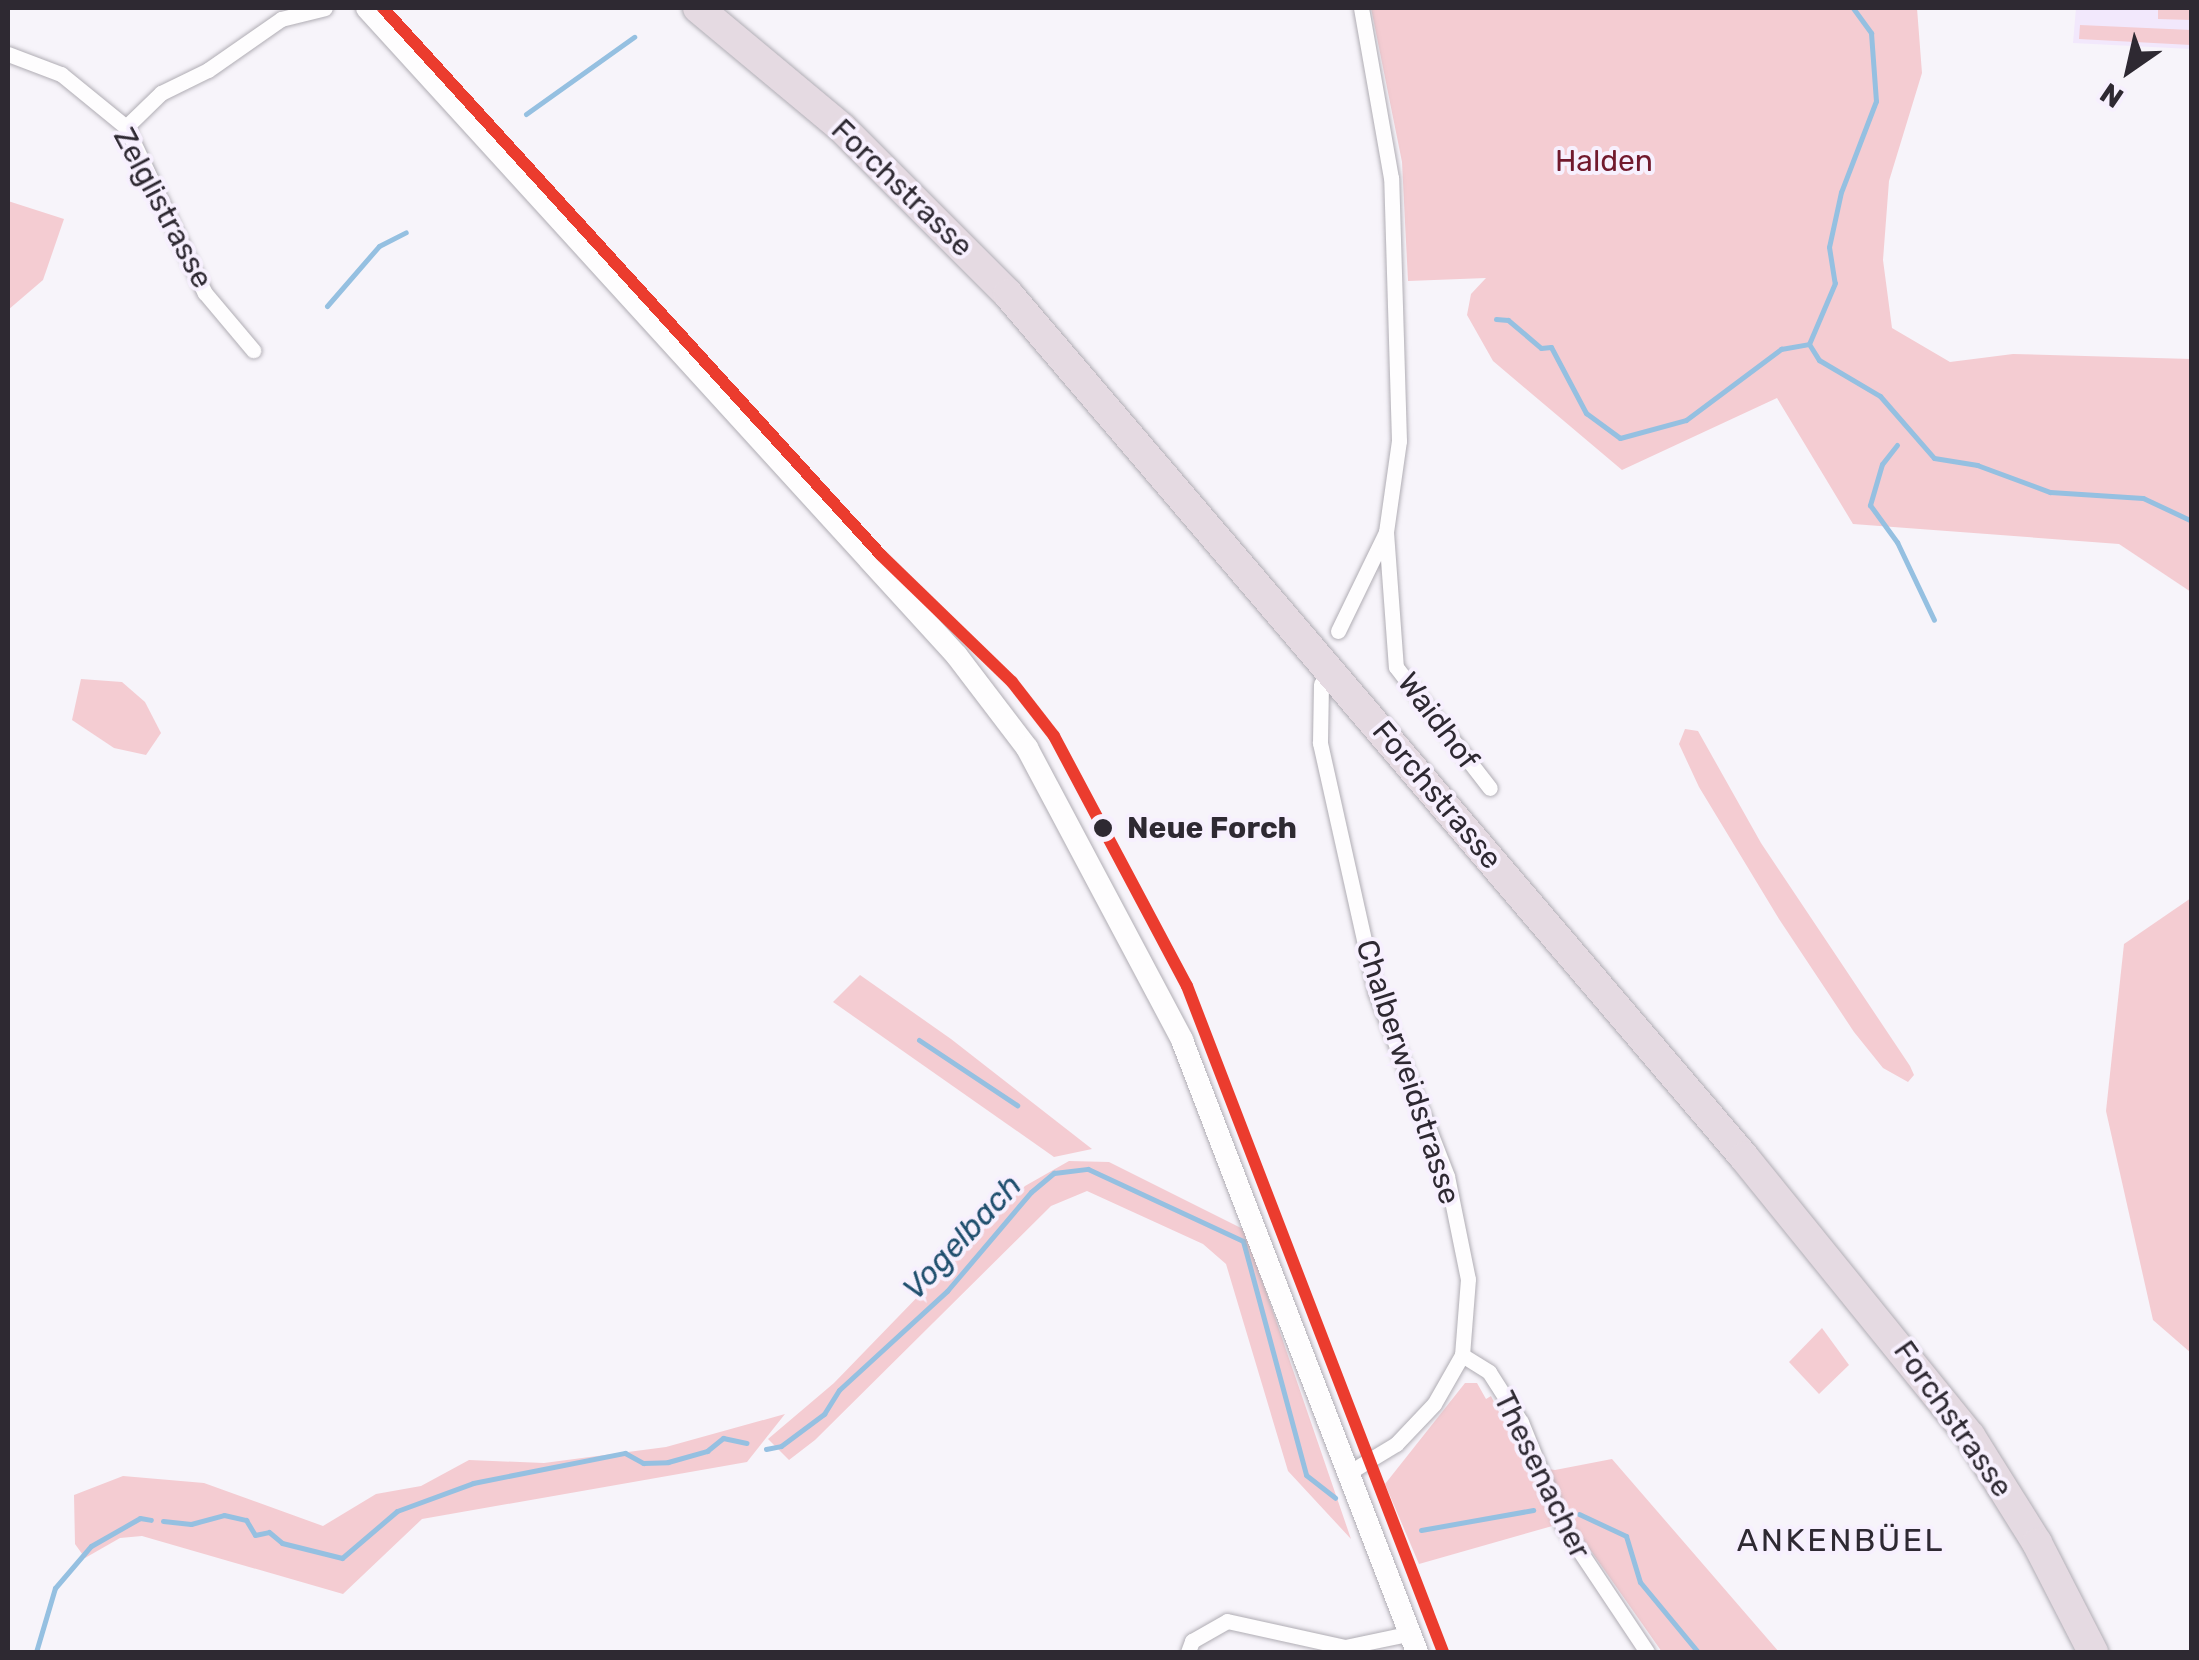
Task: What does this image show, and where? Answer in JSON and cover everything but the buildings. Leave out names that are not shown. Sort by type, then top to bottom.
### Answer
[{"type":"highway","name":"Forchstrasse","points":[[698,8],[842,128],[1008,294],[1719,1127],[1970,1436],[2037,1543],[2092,1652]]},
{"type":"highway","name":"Forchstrasse","points":[[716,8],[880,148],[1015,284],[1850,1265],[1978,1428],[2045,1535],[2104,1652]]},
{"type":"street","points":[[126,127],[161,93],[208,70],[281,19],[325,8]]},
{"type":"street","points":[[367,8],[957,656],[1027,748],[1182,1040],[1412,1643],[1345,1646],[1226,1621],[1192,1641],[1188,1652]]},
{"type":"street","points":[[1338,631],[1386,532],[1401,389],[1388,145],[1361,8]]},
{"type":"street","name":"Zelglistrasse","points":[[8,54],[61,74],[126,127],[206,292],[253,350]]},
{"type":"street","name":"Waidhof","points":[[1386,532],[1396,667],[1490,788]]},
{"type":"street","name":"Chalberweidstrasse","points":[[1321,684],[1320,743],[1376,993],[1446,1176],[1468,1278],[1462,1355],[1434,1404],[1396,1444],[1348,1473]]},
{"type":"street","name":"Thesenacher","points":[[1462,1355],[1490,1372],[1522,1422],[1562,1526],[1647,1652]]},
{"type":"shaded area","points":[[2076,8],[2191,8],[2191,49],[2073,43]]},
{"type":"green space","name":"Halden","points":[[1371,8],[1917,8],[1922,73],[1889,181],[1883,260],[1892,328],[1950,362],[2013,354],[2191,359],[2191,592],[2119,544],[1853,524],[1777,398],[1622,470],[1493,361],[1467,315],[1471,294],[1486,278],[1408,281],[1402,162]]},
{"type":"green space","points":[[2158,8],[2191,8],[2191,20],[2158,19]]},
{"type":"green space","points":[[2080,25],[2191,30],[2191,45],[2079,39]]},
{"type":"green space","points":[[8,201],[64,219],[43,280],[8,310]]},
{"type":"green space","points":[[81,679],[122,682],[145,702],[161,733],[146,755],[114,748],[72,720]]},
{"type":"green space","points":[[1685,729],[1698,731],[1761,843],[1910,1066],[1914,1075],[1908,1082],[1883,1068],[1854,1032],[1779,919],[1699,787],[1679,744]]},
{"type":"green space","points":[[2191,898],[2191,1353],[2153,1320],[2106,1111],[2124,944]]},
{"type":"green space","points":[[860,975],[951,1039],[1092,1149],[1054,1157],[833,1002]]},
{"type":"green space","points":[[1069,1161],[1109,1162],[1245,1230],[1351,1539],[1288,1471],[1226,1264],[1203,1244],[1087,1191],[1051,1206],[815,1440],[789,1460],[768,1439],[834,1383],[1025,1186]]},
{"type":"green space","points":[[1822,1328],[1849,1365],[1819,1394],[1789,1362]]},
{"type":"green space","points":[[1465,1383],[1477,1383],[1486,1399],[1491,1396],[1526,1466],[1555,1470],[1612,1459],[1779,1652],[1662,1652],[1570,1521],[1419,1564],[1385,1484]]},
{"type":"green space","points":[[785,1414],[747,1462],[422,1519],[343,1594],[142,1536],[120,1538],[85,1558],[75,1544],[74,1495],[123,1476],[204,1483],[323,1526],[376,1494],[421,1486],[469,1460],[544,1463],[666,1447]]},
{"type":"waterway","points":[[1853,8],[1871,33],[1876,101],[1841,192],[1829,247],[1835,283],[1809,344],[1819,360],[1880,396],[1934,458],[1977,465],[2050,492],[2143,498],[2192,521]]},
{"type":"waterway","points":[[526,114],[634,37]]},
{"type":"waterway","points":[[327,306],[379,246],[406,232]]},
{"type":"waterway","points":[[1496,319],[1508,320],[1541,348],[1551,347],[1586,413],[1620,438],[1686,420],[1781,349],[1809,344]]},
{"type":"waterway","points":[[1897,445],[1882,464],[1870,505],[1897,542],[1934,620]]},
{"type":"waterway","points":[[919,1040],[1017,1105]]},
{"type":"waterway","name":"Vogelbach","points":[[766,1449],[781,1446],[824,1414],[839,1390],[947,1291],[1031,1192],[1054,1173],[1088,1169],[1243,1241],[1306,1475],[1335,1498]]},
{"type":"waterway","name":"Vogelbach","points":[[163,1521],[191,1524],[224,1515],[246,1520],[255,1535],[269,1532],[282,1543],[342,1558],[397,1511],[473,1483],[625,1453],[643,1463],[668,1462],[707,1451],[723,1438],[746,1443]]},
{"type":"waterway","name":"Vogelbach","points":[[1421,1530],[1533,1510]]},
{"type":"waterway","name":"Vogelbach","points":[[1579,1514],[1626,1536],[1640,1582],[1698,1652]]},
{"type":"waterway","name":"Vogelbach","points":[[36,1652],[55,1588],[91,1546],[140,1518],[151,1520]]},
{"type":"transit line","points":[[383,8],[881,555],[1012,682],[1054,736],[1187,986],[1443,1652]]},
{"type":"place","name":"Neue Forch","points":[[1103,828]]},
{"type":"district","name":"ANKENBÜEL","points":[[1841,1540]]}]
